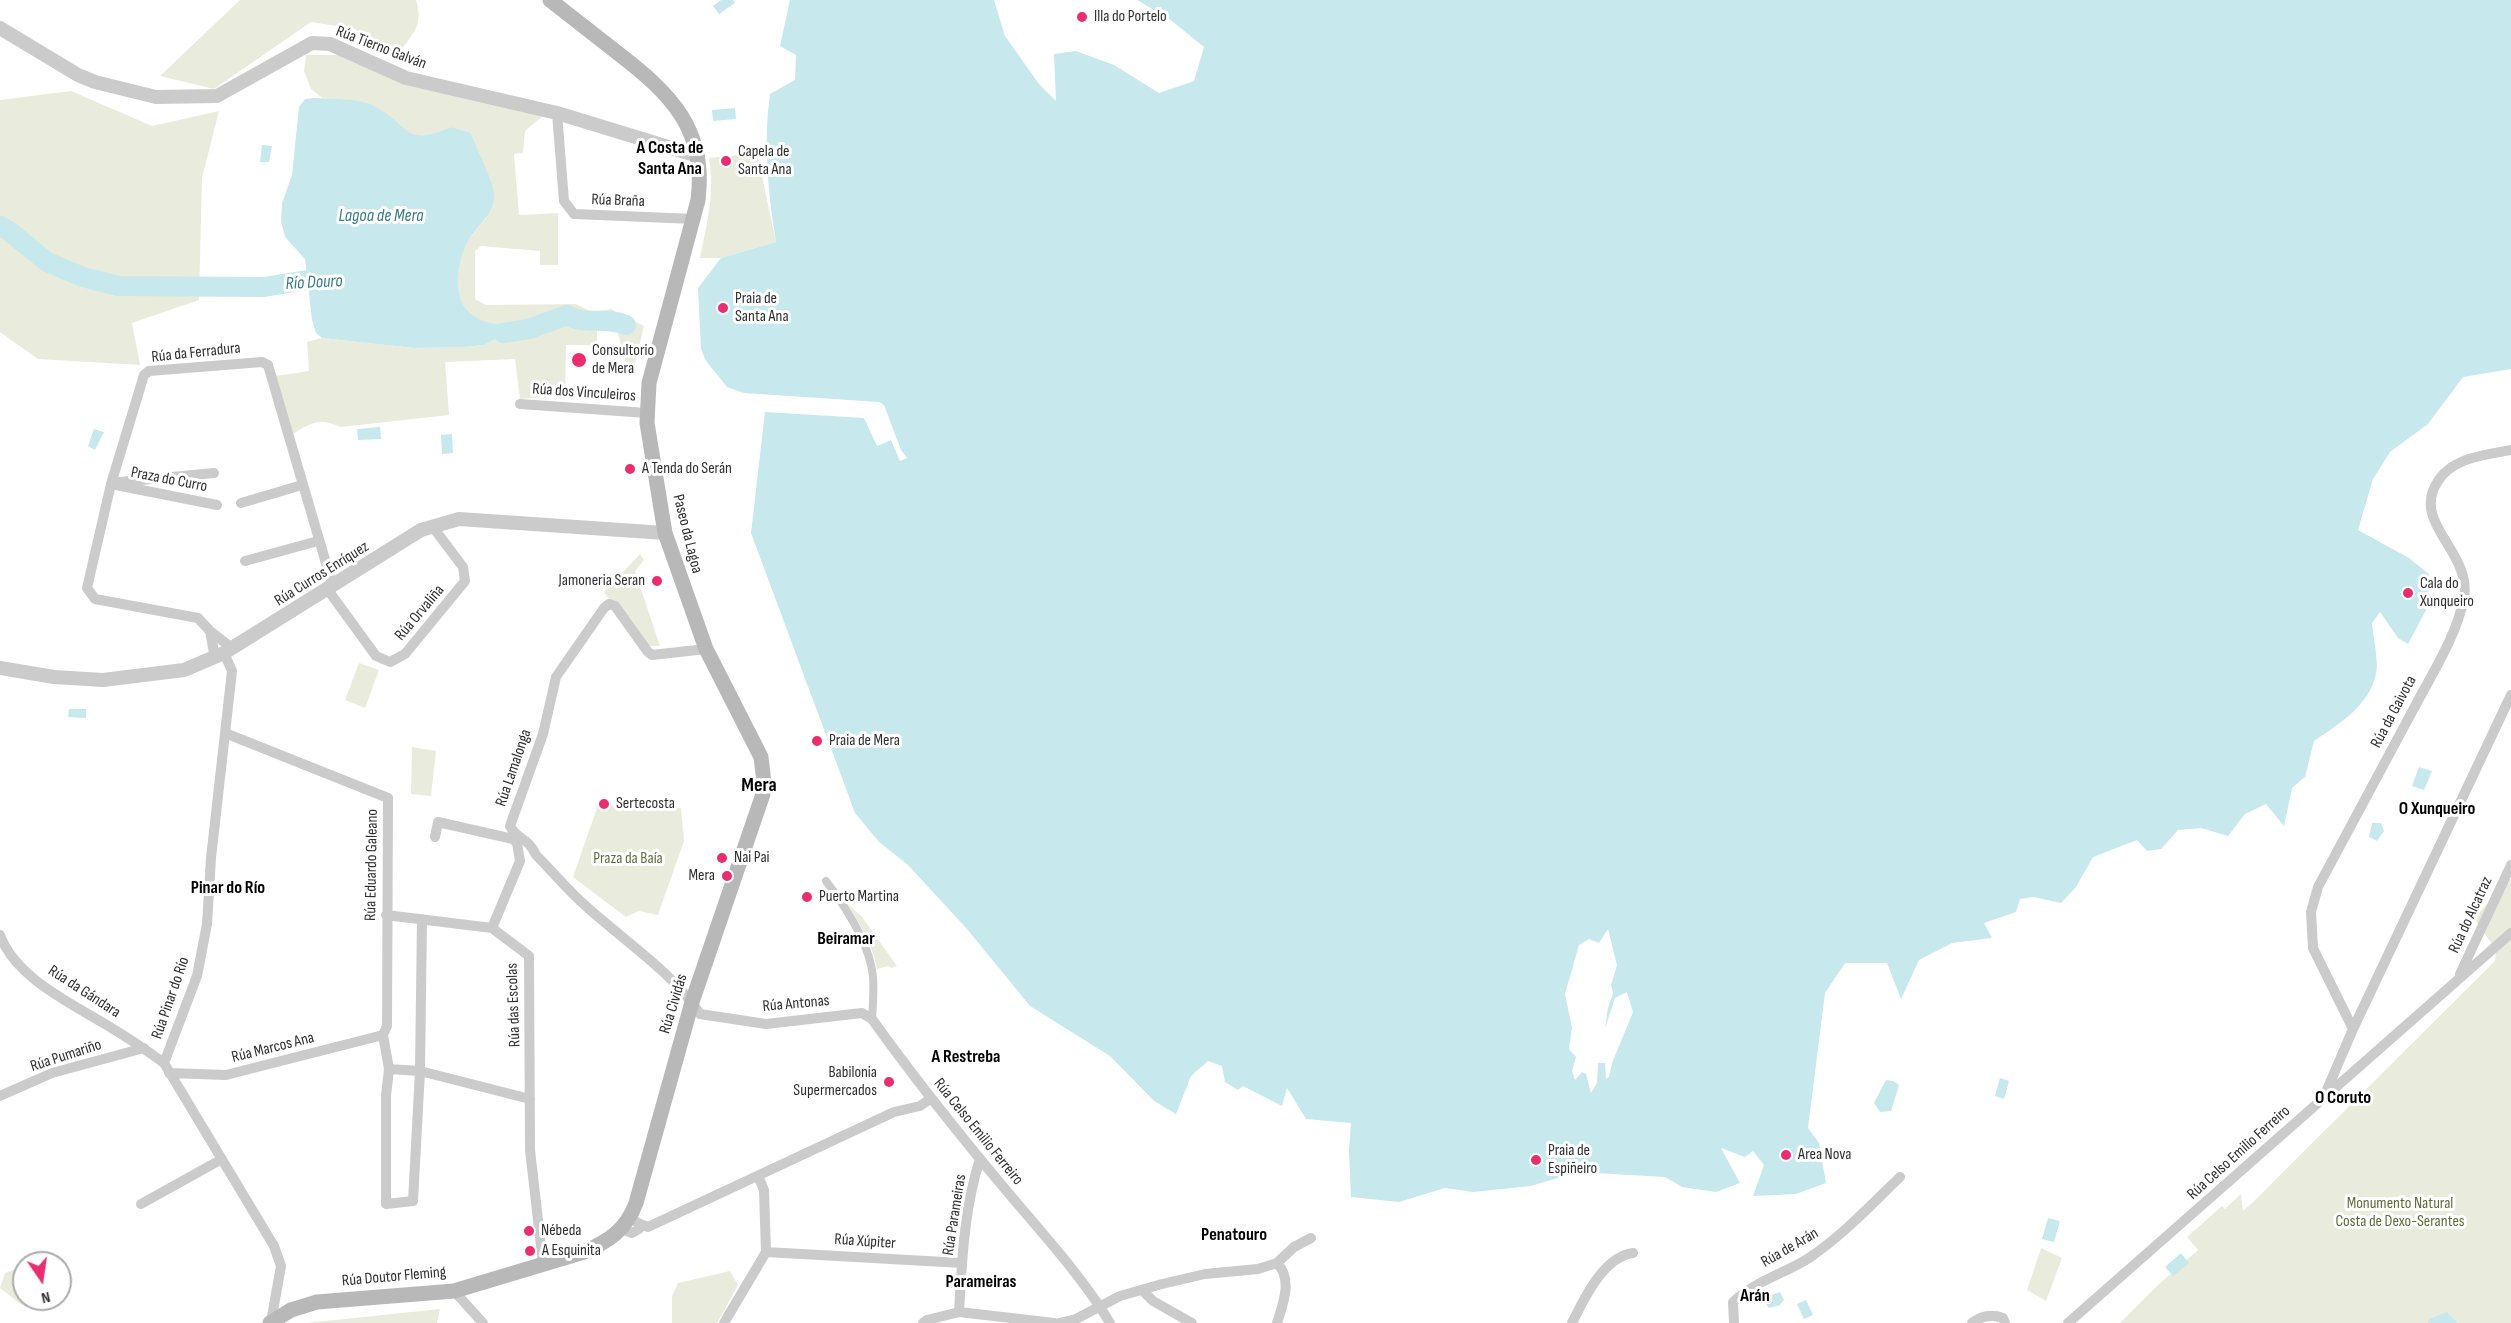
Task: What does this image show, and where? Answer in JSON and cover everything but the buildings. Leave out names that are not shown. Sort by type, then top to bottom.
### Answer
[{"type":"main road","name":"Paseo da Lagoa","points":[[550,0],[658,85],[682,114],[690,129],[698,156],[701,178],[694,219],[649,383],[646,413],[665,533],[706,649],[761,757],[764,783],[760,802]]},
{"type":"main road","name":"Rúa Cividás","points":[[630,1224],[692,1002],[760,802]]},
{"type":"main road","name":"Rúa Doutor Fleming","points":[[271,1323],[291,1310],[316,1302],[454,1291],[584,1252],[603,1244],[630,1224]]},
{"type":"street","name":"Rúa Tierno Galván","points":[[0,28],[78,75],[95,82],[156,97],[217,96],[312,43],[330,44],[406,78],[557,113],[698,156]]},
{"type":"street","name":"Rúa Braña","points":[[557,113],[564,201],[574,214],[694,219]]},
{"type":"street","name":"Rúa da Ferradura","points":[[224,653],[210,631],[198,618],[95,599],[87,588],[111,484],[144,375],[149,371],[262,362],[268,364],[330,588]]},
{"type":"street","name":"Rúa dos Vinculeiros","points":[[520,404],[646,413]]},
{"type":"street","name":"Rúa da Gaivota","points":[[2353,1029],[2313,948],[2311,912],[2318,887],[2446,647],[2464,597],[2464,577],[2457,556],[2435,525],[2431,512],[2431,499],[2438,480],[2460,461],[2511,450]]},
{"type":"street","name":"Praza do Curro","points":[[111,484],[214,473]]},
{"type":"street","name":"Praza do Curro","points":[[111,484],[217,505]]},
{"type":"street","points":[[242,503],[302,485]]},
{"type":"street","name":"Rúa Curros Enríquez","points":[[0,668],[54,677],[104,680],[184,670],[224,653],[421,530],[459,519],[475,518],[665,533]]},
{"type":"street","name":"Rúa Orvaliña","points":[[330,588],[376,656],[390,662],[405,654],[465,580],[463,567],[432,526]]},
{"type":"street","points":[[245,561],[318,541]]},
{"type":"street","name":"Rúa Lamalonga","points":[[692,1002],[639,951],[587,908],[536,855],[531,844],[513,832],[510,826],[543,734],[556,677],[609,604],[615,606],[652,655],[706,649]]},
{"type":"street","points":[[210,631],[224,653]]},
{"type":"street","name":"Rúa Pinar do Río","points":[[166,1068],[199,965],[207,924],[211,858],[232,671],[224,653]]},
{"type":"street","points":[[2325,1095],[2353,1029],[2511,694]]},
{"type":"street","name":"Rúa Eduardo Galeano","points":[[225,733],[388,798],[387,1015],[383,1035],[389,1069],[386,1096],[386,1204],[413,1201],[420,1071],[422,919]]},
{"type":"street","points":[[435,837],[438,822],[513,839],[517,843],[520,861],[492,928]]},
{"type":"street","name":"Rúa do Alcatraz","points":[[2458,978],[2511,865]]},
{"type":"street","points":[[826,881],[841,901],[868,956],[873,975],[872,1019]]},
{"type":"street","name":"Rúa das Escolas","points":[[386,915],[492,928],[530,956],[530,1150],[543,1264]]},
{"type":"street","name":"Rúa Celso Emilio Ferreiro","points":[[2068,1323],[2511,933]]},
{"type":"street","name":"Rúa da Gándara","points":[[0,935],[12,957],[49,990],[144,1048],[166,1068]]},
{"type":"street","name":"Rúa Antonas","points":[[692,1002],[700,1014],[766,1024],[862,1014],[872,1019]]},
{"type":"street","name":"Rúa Celso Emilio Ferreiro","points":[[872,1019],[930,1099],[1099,1305],[1110,1323]]},
{"type":"street","name":"Rúa Marcos Ana","points":[[166,1068],[226,1075],[383,1035]]},
{"type":"street","name":"Rúa Pumariño","points":[[0,1095],[52,1073],[144,1048]]},
{"type":"street","points":[[166,1068],[274,1246],[281,1266],[271,1323]]},
{"type":"street","points":[[389,1069],[420,1071],[530,1099]]},
{"type":"street","name":"Rúa Doutor Fleming","points":[[630,1224],[648,1227],[656,1224],[894,1112],[920,1106],[930,1099]]},
{"type":"street","points":[[141,1203],[222,1159]]},
{"type":"street","name":"Rúa Parameiras","points":[[959,1312],[962,1263],[972,1184],[980,1159]]},
{"type":"street","points":[[724,1323],[766,1252],[764,1190],[758,1176]]},
{"type":"street","name":"Rúa de Arán","points":[[1734,1323],[1733,1302],[1743,1292],[1824,1248],[1900,1177]]},
{"type":"street","points":[[1059,1323],[1076,1318],[1120,1296],[1162,1284],[1205,1274],[1258,1269],[1276,1263],[1294,1247],[1311,1238]]},
{"type":"street","name":"Rúa Xúpiter","points":[[766,1252],[962,1263]]},
{"type":"street","points":[[1572,1323],[1600,1275],[1620,1257],[1633,1253]]},
{"type":"street","points":[[1276,1263],[1284,1275],[1285,1290],[1277,1323]]},
{"type":"street","points":[[454,1291],[483,1323]]},
{"type":"street","points":[[1143,1291],[1153,1302],[1192,1323]]},
{"type":"street","points":[[923,1323],[959,1312],[1054,1323]]},
{"type":"street","points":[[1972,1323],[1985,1317],[1997,1316],[2004,1321]]},
{"type":"green space","points":[[240,0],[416,0],[419,15],[414,32],[401,50],[385,51],[355,29],[311,22],[214,89],[160,76]]},
{"type":"green space","points":[[306,55],[349,55],[430,90],[544,115],[525,131],[523,153],[514,154],[519,215],[558,213],[558,265],[540,265],[540,251],[481,246],[475,251],[475,299],[486,305],[576,304],[592,312],[611,309],[644,326],[635,363],[626,363],[617,330],[597,326],[597,345],[566,345],[565,395],[520,399],[515,359],[445,362],[449,415],[341,427],[322,422],[293,434],[276,376],[309,371],[307,342],[322,338],[414,348],[463,347],[484,345],[496,339],[509,338],[528,326],[509,326],[478,319],[469,313],[459,295],[457,274],[462,253],[468,241],[486,218],[471,134],[451,127],[435,134],[417,136],[405,131],[388,117],[347,100],[322,98],[311,89],[304,71]]},
{"type":"green space","points":[[71,91],[152,126],[219,111],[202,178],[199,300],[132,323],[140,365],[38,359],[0,332],[0,100]]},
{"type":"green space","points":[[757,153],[776,242],[721,258],[700,258],[711,196],[709,158]]},
{"type":"green space","points":[[640,554],[644,560],[635,571],[660,646],[643,646],[604,592]]},
{"type":"green space","points":[[359,663],[379,670],[365,708],[345,700]]},
{"type":"green space","points":[[412,747],[436,751],[431,796],[411,794]]},
{"type":"green space","name":"Praza da Baía","points":[[598,805],[681,808],[684,841],[658,915],[639,911],[626,917],[573,877]]},
{"type":"green space","name":"Monumento Natural Costa de Dexo-Serantes","points":[[2511,879],[2511,1323],[2120,1323],[2198,1250],[2187,1237],[2222,1206],[2225,1209],[2241,1194],[2243,1211],[2252,1203],[2495,961],[2496,950],[2474,918]]},
{"type":"green space","points":[[848,904],[862,917],[897,966],[877,969],[869,943]]},
{"type":"green space","points":[[2041,1248],[2062,1258],[2046,1301],[2027,1290]]},
{"type":"green space","points":[[12,1270],[12,1297],[0,1288],[5,1273]]},
{"type":"green space","points":[[730,1271],[738,1285],[717,1323],[672,1323],[672,1296],[678,1283]]},
{"type":"green space","points":[[440,1309],[437,1323],[306,1323]]},
{"type":"water","points":[[721,0],[733,0],[735,3],[719,14],[713,6]]},
{"type":"water","points":[[790,0],[994,0],[1005,36],[1039,84],[1056,101],[1054,54],[1076,51],[1114,65],[1159,93],[1194,81],[1204,47],[1168,18],[1137,0],[2511,0],[2511,369],[2463,377],[2428,424],[2390,452],[2373,479],[2358,530],[2409,558],[2429,574],[2427,608],[2408,644],[2398,638],[2380,612],[2372,623],[2377,663],[2372,685],[2367,696],[2352,713],[2314,741],[2305,777],[2292,788],[2284,826],[2266,804],[2245,814],[2228,836],[2201,828],[2178,830],[2161,849],[2147,851],[2137,840],[2093,857],[2076,887],[2061,903],[2033,897],[2020,899],[2016,912],[1984,923],[1992,938],[1952,943],[1919,960],[1901,999],[1887,963],[1845,963],[1825,993],[1808,1128],[1819,1143],[1826,1183],[1796,1194],[1753,1196],[1764,1165],[1753,1151],[1745,1157],[1721,1148],[1740,1183],[1716,1192],[1682,1187],[1665,1177],[1578,1172],[1531,1186],[1473,1192],[1445,1188],[1399,1202],[1351,1197],[1349,1150],[1351,1123],[1306,1119],[1287,1088],[1282,1106],[1243,1086],[1238,1090],[1225,1082],[1222,1066],[1208,1061],[1191,1076],[1176,1114],[1154,1101],[1110,1056],[1030,1006],[967,929],[908,865],[879,842],[855,813],[751,533],[765,412],[864,418],[877,446],[891,440],[900,461],[907,458],[901,450],[884,405],[879,402],[744,393],[727,387],[706,361],[701,349],[698,288],[721,258],[776,242],[767,168],[768,112],[770,94],[795,80],[796,55],[780,46]],"holes":[[[1608,929],[1617,965],[1611,985],[1613,993],[1605,1028],[1615,998],[1627,992],[1633,1012],[1612,1063],[1609,1077],[1606,1079],[1605,1063],[1598,1063],[1597,1083],[1591,1093],[1586,1074],[1582,1072],[1575,1080],[1572,1071],[1576,1057],[1569,1049],[1572,1028],[1565,994],[1579,945],[1589,939],[1599,943]]]},
{"type":"water","name":"Lagoa de Mera","points":[[305,99],[345,99],[368,103],[386,113],[408,132],[415,135],[435,133],[451,127],[471,133],[494,194],[488,215],[462,254],[458,275],[460,296],[470,313],[479,319],[510,326],[529,326],[530,331],[522,335],[496,339],[484,345],[414,348],[322,338],[316,333],[312,320],[305,259],[285,237],[281,221],[282,203],[292,175],[299,107]]},
{"type":"water","points":[[735,108],[736,119],[713,121],[712,110]]},
{"type":"water","points":[[262,145],[272,146],[269,162],[260,162]]},
{"type":"water","points":[[380,427],[381,439],[358,440],[357,429]]},
{"type":"water","points":[[94,429],[104,432],[95,450],[88,446]]},
{"type":"water","points":[[452,434],[453,453],[442,454],[441,435]]},
{"type":"water","points":[[69,709],[86,709],[86,718],[68,717]]},
{"type":"water","points":[[2419,767],[2432,771],[2424,790],[2412,786]]},
{"type":"water","points":[[2372,823],[2381,823],[2384,831],[2377,841],[2369,837]]},
{"type":"water","points":[[2000,1078],[2009,1081],[2004,1099],[1995,1096]]},
{"type":"water","points":[[1886,1080],[1899,1085],[1891,1111],[1880,1112],[1874,1103]]},
{"type":"water","points":[[2048,1218],[2060,1221],[2054,1242],[2042,1239]]},
{"type":"water","points":[[2181,1253],[2189,1263],[2173,1276],[2165,1267]]},
{"type":"water","points":[[1780,1292],[1784,1300],[1780,1305],[1769,1308],[1764,1301],[1766,1297]]},
{"type":"water","points":[[1806,1300],[1813,1315],[1804,1319],[1797,1304]]},
{"type":"water","points":[[2447,1312],[2458,1323],[2428,1323],[2429,1319]]},
{"type":"waterway","name":"Río Douro","points":[[0,226],[47,262],[83,277],[118,286],[264,287],[307,280],[334,281]]},
{"type":"waterway","name":"Río Douro","points":[[503,333],[529,329],[567,315],[581,320],[610,321],[626,325]]},
{"type":"place","name":"Illa do Portelo","points":[[1082,17]]},
{"type":"place","name":"Capela de Santa Ana","points":[[726,161]]},
{"type":"place","name":"Praia de Santa Ana","points":[[723,308]]},
{"type":"place","name":"Consultorio de Mera","points":[[579,360]]},
{"type":"place","name":"A Tenda do Serán","points":[[630,469]]},
{"type":"place","name":"Jamoneria Seran","points":[[657,581]]},
{"type":"place","name":"Cala do Xunqueiro","points":[[2408,593]]},
{"type":"place","name":"Praia de Mera","points":[[817,741]]},
{"type":"place","name":"Sertecosta","points":[[604,804]]},
{"type":"place","name":"Nai Pai","points":[[722,858]]},
{"type":"place","name":"Mera","points":[[727,876]]},
{"type":"place","name":"Puerto Martina","points":[[807,897]]},
{"type":"place","name":"Babilonia Supermercados","points":[[889,1082]]},
{"type":"place","name":"Area Nova","points":[[1786,1155]]},
{"type":"place","name":"Praia de Espiñeiro","points":[[1536,1160]]},
{"type":"place","name":"Nébeda","points":[[529,1231]]},
{"type":"place","name":"A Esquinita","points":[[530,1251]]},
{"type":"district","name":"A Costa de Santa Ana","points":[[670,158]]},
{"type":"district","name":"Mera","points":[[759,786]]},
{"type":"district","name":"O Xunqueiro","points":[[2437,809]]},
{"type":"district","name":"Pinar do Río","points":[[228,888]]},
{"type":"district","name":"Beiramar","points":[[846,939]]},
{"type":"district","name":"A Restreba","points":[[966,1057]]},
{"type":"district","name":"O Coruto","points":[[2343,1098]]},
{"type":"district","name":"Penatouro","points":[[1234,1235]]},
{"type":"district","name":"Parameiras","points":[[981,1282]]},
{"type":"district","name":"Arán","points":[[1755,1296]]}]
